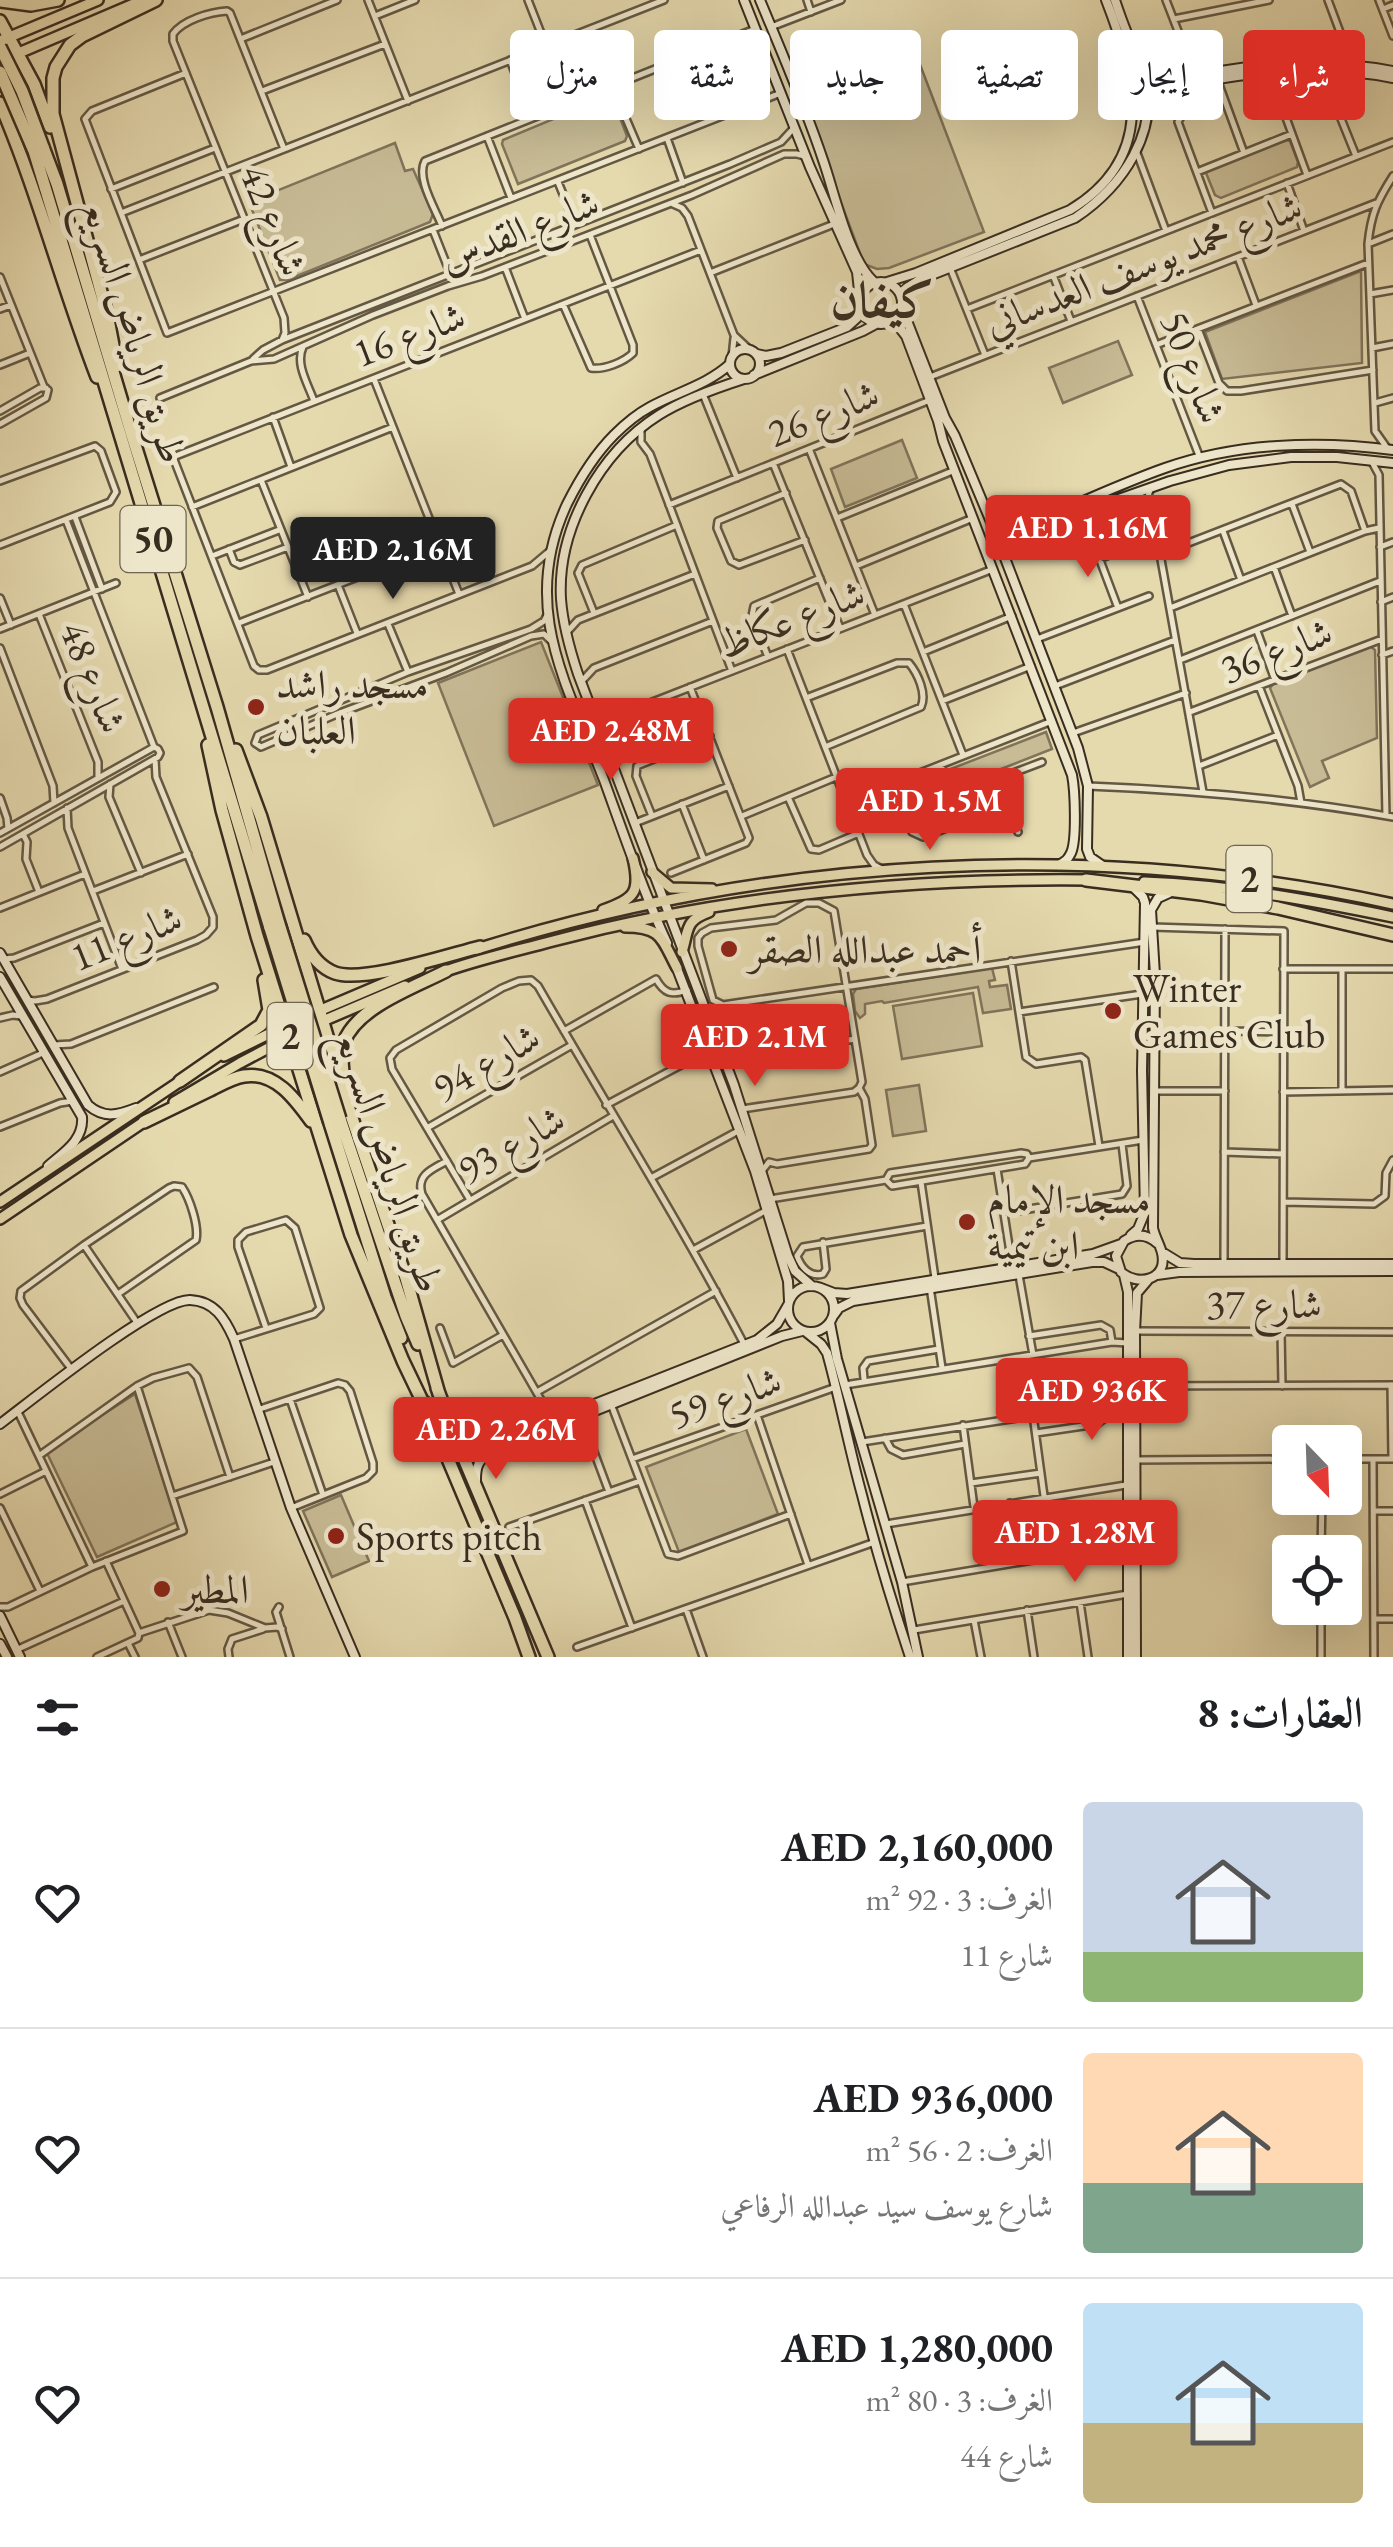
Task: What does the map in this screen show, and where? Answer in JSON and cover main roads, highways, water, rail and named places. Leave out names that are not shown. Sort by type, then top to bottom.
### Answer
[{"type":"highway","points":[[0,1],[31,5],[58,0]]},
{"type":"highway","points":[[131,432],[107,314],[53,114],[52,92],[56,67],[70,45],[156,0]]},
{"type":"highway","points":[[0,21],[3,41],[19,53],[34,84],[71,182]]},
{"type":"highway","name":"طريق الرياض السريع","points":[[3,41],[22,91],[202,705],[274,926],[406,1316],[548,1657]]},
{"type":"highway","name":"طريق الرياض السريع","points":[[0,72],[56,184],[217,708],[274,926]]},
{"type":"highway","points":[[0,89],[14,76],[34,84]]},
{"type":"highway","points":[[0,102],[34,190],[78,328],[117,422]]},
{"type":"highway","points":[[0,122],[20,152]]},
{"type":"highway","points":[[202,705],[218,793],[286,1032],[351,1234],[426,1409]]},
{"type":"highway","points":[[217,708],[246,773],[289,907],[332,1053],[340,1118]]},
{"type":"highway","points":[[1086,880],[1202,894],[1393,935]]},
{"type":"highway","points":[[289,907],[314,959],[343,975],[378,972],[480,948]]},
{"type":"highway","points":[[180,1081],[255,1030],[266,1017],[268,999],[257,936]]},
{"type":"highway","points":[[340,1118],[344,1042],[358,1020],[446,971]]},
{"type":"highway","points":[[272,984],[282,993],[295,994],[305,986],[308,972]]},
{"type":"highway","points":[[298,1067],[305,1046],[320,1044],[332,1053]]},
{"type":"highway","points":[[144,1122],[244,1075],[280,1085],[297,1101],[319,1133]]},
{"type":"highway","name":"طريق الرياض السريع","points":[[340,1118],[385,1297],[426,1409],[528,1657]]},
{"type":"main road","points":[[3,41],[98,0]]},
{"type":"main road","points":[[0,61],[143,0]]},
{"type":"main road","points":[[744,0],[756,30]]},
{"type":"main road","points":[[760,0],[824,160],[843,221],[862,268],[874,282]]},
{"type":"main road","points":[[1106,0],[1118,30]]},
{"type":"main road","points":[[1115,0],[1128,30]]},
{"type":"main road","points":[[770,51],[778,44]]},
{"type":"main road","points":[[784,60],[775,58],[770,65],[856,272],[865,317],[876,324]]},
{"type":"main road","points":[[1223,72],[1282,62],[1363,66],[1393,74]]},
{"type":"main road","points":[[1223,78],[1268,71],[1327,69],[1393,74]]},
{"type":"main road","points":[[902,297],[913,284],[949,264],[1085,200],[1118,166],[1130,137],[1132,120]]},
{"type":"main road","points":[[918,1657],[902,1582],[862,1442],[827,1353],[792,1323],[788,1281],[740,1130],[558,666],[548,613],[547,574],[556,531],[584,472],[630,420],[714,378],[740,350],[766,356],[781,353],[847,327],[857,318],[864,289],[874,282],[888,282],[949,264],[1075,218],[1117,182],[1136,150],[1146,120]]},
{"type":"main road","points":[[808,162],[819,168],[824,160]]},
{"type":"main road","points":[[888,282],[902,297],[902,308],[945,418],[975,481],[1073,733],[1088,786],[1089,854],[1102,866]]},
{"type":"main road","points":[[887,324],[902,308]]},
{"type":"main road","points":[[910,1657],[861,1494],[841,1386],[832,1299],[802,1278],[791,1263],[734,1085],[566,635],[561,585],[570,534],[596,480],[629,439],[668,410],[703,394],[876,324],[899,327],[906,336],[1070,767],[1074,828],[1071,852],[1058,865]]},
{"type":"main road","points":[[749,377],[760,365],[753,352]]},
{"type":"main road","points":[[731,361],[734,374],[749,377]]},
{"type":"main road","points":[[943,441],[948,434],[955,436]]},
{"type":"main road","points":[[604,446],[607,454],[616,453]]},
{"type":"main road","points":[[993,527],[1002,531],[1014,528],[1200,458],[1294,446],[1390,450]]},
{"type":"main road","points":[[1358,459],[1356,451],[1362,446]]},
{"type":"main road","points":[[1235,452],[1240,457],[1237,463]]},
{"type":"main road","points":[[1002,550],[1004,542],[1016,535],[1185,476],[1237,463],[1291,457],[1392,463]]},
{"type":"main road","points":[[1182,463],[1180,469],[1185,476]]},
{"type":"main road","points":[[1167,468],[1172,474],[1170,481]]},
{"type":"main road","points":[[961,487],[970,488],[975,481]]},
{"type":"main road","points":[[1098,494],[1104,505]]},
{"type":"main road","points":[[968,503],[972,496],[981,497]]},
{"type":"main road","points":[[556,531],[564,526],[570,534]]},
{"type":"main road","points":[[999,582],[1008,587],[1012,577]]},
{"type":"main road","points":[[547,585],[553,591],[561,585]]},
{"type":"main road","points":[[1006,602],[1010,594],[1020,595]]},
{"type":"main road","points":[[547,601],[552,596],[562,606]]},
{"type":"main road","points":[[1064,753],[1073,754],[1078,748]]},
{"type":"main road","points":[[597,764],[607,765],[611,759]]},
{"type":"main road","points":[[1070,767],[1083,762]]},
{"type":"main road","points":[[604,780],[610,772],[617,776]]},
{"type":"main road","points":[[1074,828],[1078,832],[1088,830]]},
{"type":"main road","points":[[565,923],[631,897],[637,882],[633,858]]},
{"type":"main road","name":"2","points":[[0,1202],[180,1081],[402,974],[565,923],[663,902],[885,870],[1058,865],[1230,876],[1393,904]]},
{"type":"main road","points":[[906,884],[900,880],[905,873],[971,868]]},
{"type":"main road","points":[[652,872],[678,890],[744,888]]},
{"type":"main road","name":"2","points":[[321,1016],[446,971],[602,928],[755,900],[906,884],[998,880],[1155,882],[1269,894],[1391,917]]},
{"type":"main road","points":[[1128,1657],[1128,1292],[1116,1256],[1124,1241],[1138,1229],[1145,1212],[1145,903],[1140,892],[1130,885]]},
{"type":"main road","points":[[1269,894],[1344,901],[1344,893]]},
{"type":"main road","points":[[1136,1657],[1135,1331],[1138,1293],[1161,1266],[1153,1228],[1152,910],[1164,894],[1202,894]]},
{"type":"main road","points":[[682,952],[688,926],[695,918],[755,900]]},
{"type":"main road","points":[[602,928],[652,930],[678,968]]},
{"type":"main road","points":[[6,960],[88,1105],[107,1116],[141,1107]]},
{"type":"main road","points":[[1142,976],[1150,968],[1155,975]]},
{"type":"main road","points":[[0,977],[82,1117],[76,1141],[29,1182]]},
{"type":"main road","points":[[30,1028],[37,1027],[38,1018]]},
{"type":"main road","points":[[702,1031],[702,1024],[712,1027]]},
{"type":"main road","name":"2","points":[[0,1219],[286,1032]]},
{"type":"main road","points":[[37,1039],[47,1033]]},
{"type":"main road","points":[[58,1073],[64,1075],[65,1064]]},
{"type":"main road","points":[[725,1092],[732,1092],[734,1085]]},
{"type":"main road","points":[[1143,1110],[1149,1116],[1155,1110]]},
{"type":"main road","points":[[745,1348],[777,1324],[800,1288],[816,1287],[847,1294],[932,1283],[1093,1254],[1134,1236],[1147,1236],[1180,1263],[1393,1268]]},
{"type":"main road","points":[[1015,1269],[1104,1262],[1136,1281],[1179,1272],[1393,1268]]},
{"type":"main road","points":[[502,1448],[504,1440],[745,1348],[804,1331],[819,1331],[839,1308],[853,1301],[932,1283]]},
{"type":"main road","points":[[0,1424],[138,1324],[176,1302],[193,1300],[218,1311],[234,1339],[290,1508],[356,1657]]},
{"type":"main road","points":[[488,1513],[476,1483],[482,1458],[610,1401]]},
{"type":"main road","points":[[861,1494],[866,1486],[875,1490]]},
{"type":"main road","points":[[886,1584],[893,1590],[902,1582]]},
{"type":"main road","points":[[1,1617],[18,1654]]},
{"type":"main road","points":[[6,1656],[0,1643],[8,1642],[9,1636]]},
{"type":"main road","points":[[6,1656],[10,1648],[18,1654]]},
{"type":"place","name":"مسجد راشد العلبان","points":[[256,707]]},
{"type":"place","name":"أحمد عبدالله الصقر","points":[[729,949]]},
{"type":"place","name":"Winter Games Club","points":[[1113,1011]]},
{"type":"place","name":"مسجد الإمام ابن تيمية","points":[[967,1222]]},
{"type":"place","name":"Sports pitch","points":[[336,1536]]},
{"type":"place","name":"المطير","points":[[162,1589]]},
{"type":"district","name":"كيفان","points":[[882,299]]}]
